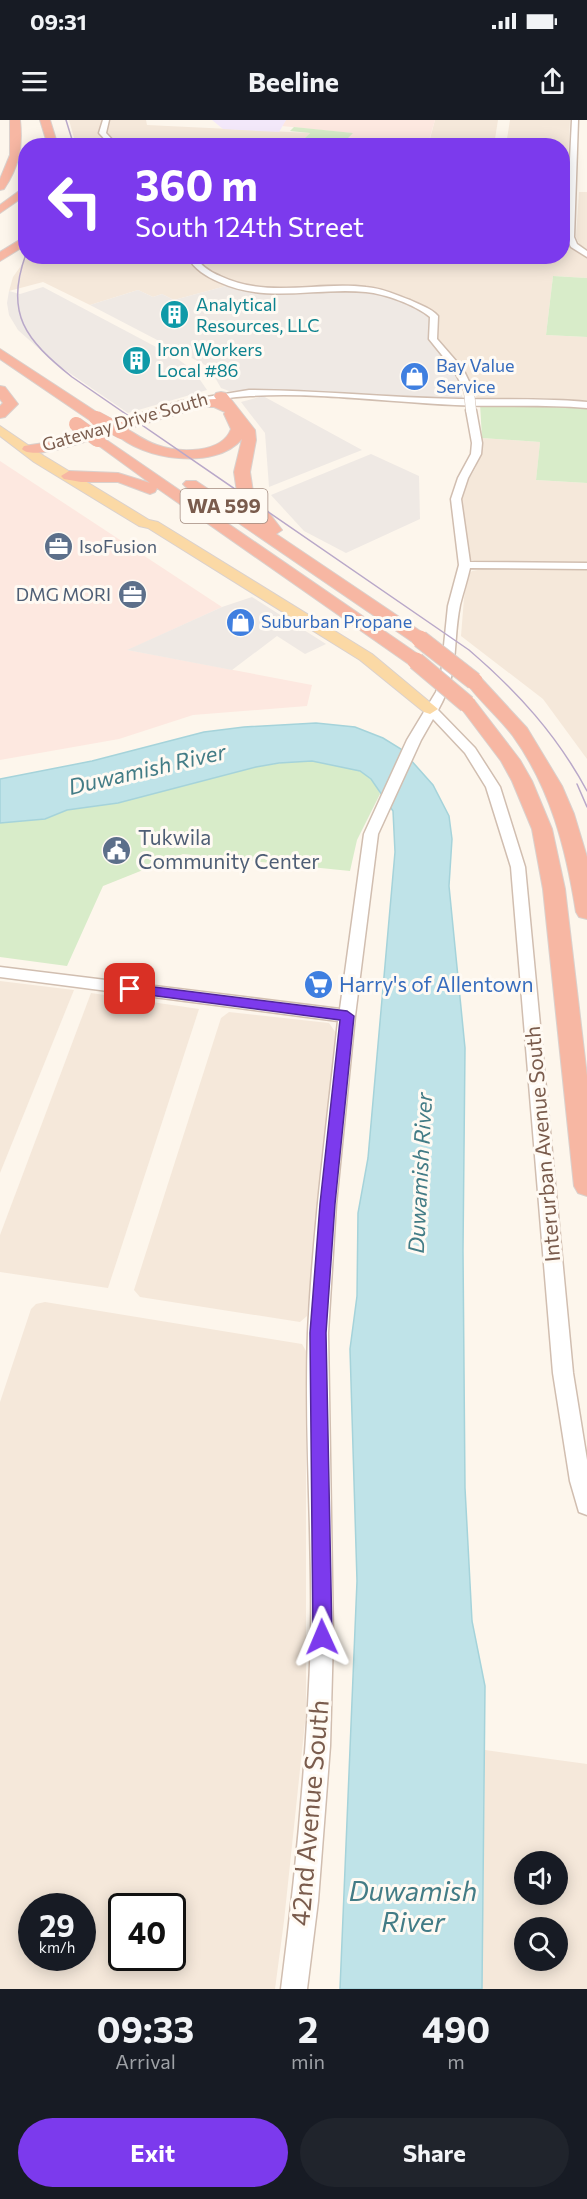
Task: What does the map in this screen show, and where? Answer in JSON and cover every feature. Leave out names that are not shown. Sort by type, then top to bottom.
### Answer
[{"type":"highway","points":[[0,187],[15,159],[18,146],[15,120]]},
{"type":"highway","points":[[35,120],[39,138]]},
{"type":"highway","points":[[45,120],[50,138]]},
{"type":"highway","points":[[0,165],[8,140],[16,132]]},
{"type":"highway","points":[[0,210],[18,195]]},
{"type":"highway","points":[[0,217],[18,204]]},
{"type":"highway","points":[[0,248],[18,236]]},
{"type":"highway","points":[[0,257],[18,245]]},
{"type":"highway","points":[[0,347],[21,367]]},
{"type":"highway","name":"WA 599","points":[[0,353],[420,639],[474,681],[522,733],[549,779],[566,817],[578,855],[587,912]]},
{"type":"highway","points":[[0,390],[11,404],[0,414]]},
{"type":"highway","points":[[119,433],[159,451],[187,454],[211,451],[226,446],[238,434],[236,422],[224,402]]},
{"type":"highway","points":[[29,449],[59,445],[200,403],[224,402]]},
{"type":"highway","points":[[224,402],[248,430],[249,440],[242,481],[249,500],[271,528],[331,579]]},
{"type":"highway","name":"WA 599","points":[[71,421],[416,661],[467,704],[496,740],[522,781],[544,839],[554,890],[587,1186]]},
{"type":"highway","points":[[69,476],[89,480],[111,476],[136,481],[289,572]]},
{"type":"main road","name":"Interurban Avenue South","points":[[0,429],[29,449],[39,459],[144,523],[153,525],[383,669],[430,708]]},
{"type":"main road","name":"Interurban Avenue South","points":[[29,449],[49,453],[154,520],[153,525]]},
{"type":"main road","points":[[383,669],[404,678],[428,683],[435,681],[448,670]]},
{"type":"street","points":[[106,120],[102,133],[107,138]]},
{"type":"street","points":[[575,120],[570,237],[574,245],[587,255]]},
{"type":"street","points":[[197,264],[200,269],[224,282],[245,290],[280,293],[363,289],[396,297],[433,315],[435,319],[433,339],[464,379],[469,392],[477,443],[476,454],[463,478],[456,499],[465,565],[453,606],[448,670],[442,692],[430,708],[414,740]]},
{"type":"street","points":[[224,402],[276,392],[458,402],[554,402],[587,405]]},
{"type":"street","points":[[465,565],[587,566]]},
{"type":"street","name":"Interurban Avenue South","points":[[430,708],[463,741],[493,787],[518,867],[563,1372],[580,1481],[587,1504]]},
{"type":"street","points":[[414,740],[424,734],[437,732],[463,741]]},
{"type":"street","name":"42nd Avenue South","points":[[294,1989],[305,1901],[318,1746],[322,1637],[318,1333],[327,1204],[347,1016],[368,853],[379,813],[414,740]]},
{"type":"street","points":[[0,972],[347,1016]]},
{"type":"shaded area","points":[[69,120],[103,120],[99,133],[104,138],[74,138]]},
{"type":"shaded area","points":[[108,120],[146,120],[147,125],[310,133],[305,138],[110,138],[104,131]]},
{"type":"shaded area","points":[[212,120],[286,120],[279,132],[223,129]]},
{"type":"shaded area","points":[[286,120],[435,120],[430,138],[347,138],[352,133],[282,126]]},
{"type":"shaded area","points":[[435,120],[498,120],[495,138],[430,138]]},
{"type":"shaded area","points":[[510,120],[570,120],[569,138],[507,138]]},
{"type":"shaded area","points":[[579,192],[587,192],[587,252],[576,237]]},
{"type":"shaded area","points":[[570,247],[587,256],[587,278],[553,276],[546,335],[587,337],[587,402],[544,398],[477,399],[465,370],[435,338],[438,319],[385,292],[246,289],[203,268],[200,264],[570,264]]},
{"type":"shaded area","points":[[22,264],[193,264],[197,270],[226,286],[174,300],[162,294],[153,297],[138,290],[90,305],[43,282],[9,291],[13,277]]},
{"type":"shaded area","points":[[226,286],[243,291],[270,294],[375,292],[424,312],[431,319],[429,339],[447,358],[463,399],[275,389],[229,391],[221,388],[209,367],[90,305],[138,290],[153,297],[162,294],[174,300]]},
{"type":"shaded area","points":[[43,287],[175,357],[194,371],[207,390],[128,413],[55,363],[18,330],[9,315],[7,303],[9,291],[20,294]]},
{"type":"shaded area","points":[[263,396],[362,450],[269,487],[265,433],[241,402]]},
{"type":"shaded area","points":[[482,438],[540,442],[536,480],[587,483],[587,563],[477,562],[469,559],[461,508],[462,497],[464,488],[476,467]]},
{"type":"shaded area","points":[[371,454],[419,476],[420,519],[346,553],[304,531],[271,495]]},
{"type":"shaded area","points":[[0,461],[222,607],[128,650],[312,685],[307,706],[193,715],[119,739],[0,760]]},
{"type":"shaded area","points":[[483,569],[587,570],[587,759],[543,699],[461,636],[468,575],[472,571]]},
{"type":"shaded area","name":"Suburban Propane","points":[[252,597],[326,644],[305,654],[277,636],[232,670],[127,650],[222,607]]},
{"type":"shaded area","points":[[0,981],[74,990],[0,1173]]},
{"type":"shaded area","points":[[91,993],[199,1009],[108,1288],[0,1272],[0,1235]]},
{"type":"shaded area","points":[[229,1012],[329,1023],[336,1033],[307,1316],[300,1322],[140,1297],[134,1290],[221,1018]]},
{"type":"shaded area","points":[[45,1302],[302,1344],[306,1351],[306,1713],[275,1989],[0,1989],[0,1402],[31,1309],[36,1304]]},
{"type":"shaded area","points":[[485,1750],[587,1764],[587,1989],[482,1989]]},
{"type":"green space","points":[[294,127],[353,133],[348,138],[305,138],[310,133],[290,131]]},
{"type":"green space","points":[[553,276],[587,278],[587,337],[546,335]]},
{"type":"green space","points":[[480,404],[567,405],[587,408],[587,483],[536,480],[540,442],[482,438]]},
{"type":"green space","points":[[300,760],[335,763],[357,770],[375,784],[380,794],[357,840],[350,871],[183,854],[103,886],[67,966],[0,957],[0,823],[45,819],[67,810],[118,803],[256,767]]},
{"type":"water","name":"Duwamish River","points":[[316,723],[355,727],[383,738],[401,749],[433,785],[449,816],[452,839],[449,886],[465,1048],[463,1251],[465,1488],[472,1621],[485,1686],[482,1989],[340,1989],[357,1581],[350,1349],[357,1296],[358,1213],[368,1158],[395,852],[393,811],[371,779],[360,771],[312,761],[256,767],[118,803],[67,810],[45,819],[0,823],[0,779],[92,761],[204,732]]},
{"type":"tram line","points":[[66,120],[72,138]]},
{"type":"tram line","points":[[23,264],[17,293],[19,310],[31,338],[42,351],[72,377],[469,650],[535,715],[563,751],[587,791]]},
{"type":"tram line","points":[[577,784],[587,807]]},
{"type":"place","name":"Analytical Resources, LLC","points":[[175,315]]},
{"type":"place","name":"Iron Workers Local #86","points":[[136,360]]},
{"type":"place","name":"Bay Value Service","points":[[415,376]]},
{"type":"place","name":"IsoFusion","points":[[58,547]]},
{"type":"place","name":"DMG MORI","points":[[132,595]]},
{"type":"place","name":"Suburban Propane","points":[[240,622]]},
{"type":"place","name":"Tukwila Community Center","points":[[117,850]]},
{"type":"place","name":"Harry's of Allentown","points":[[318,985]]},
{"type":"route","points":[[130,989],[347,1016],[327,1204],[318,1333],[322,1637]]}]
